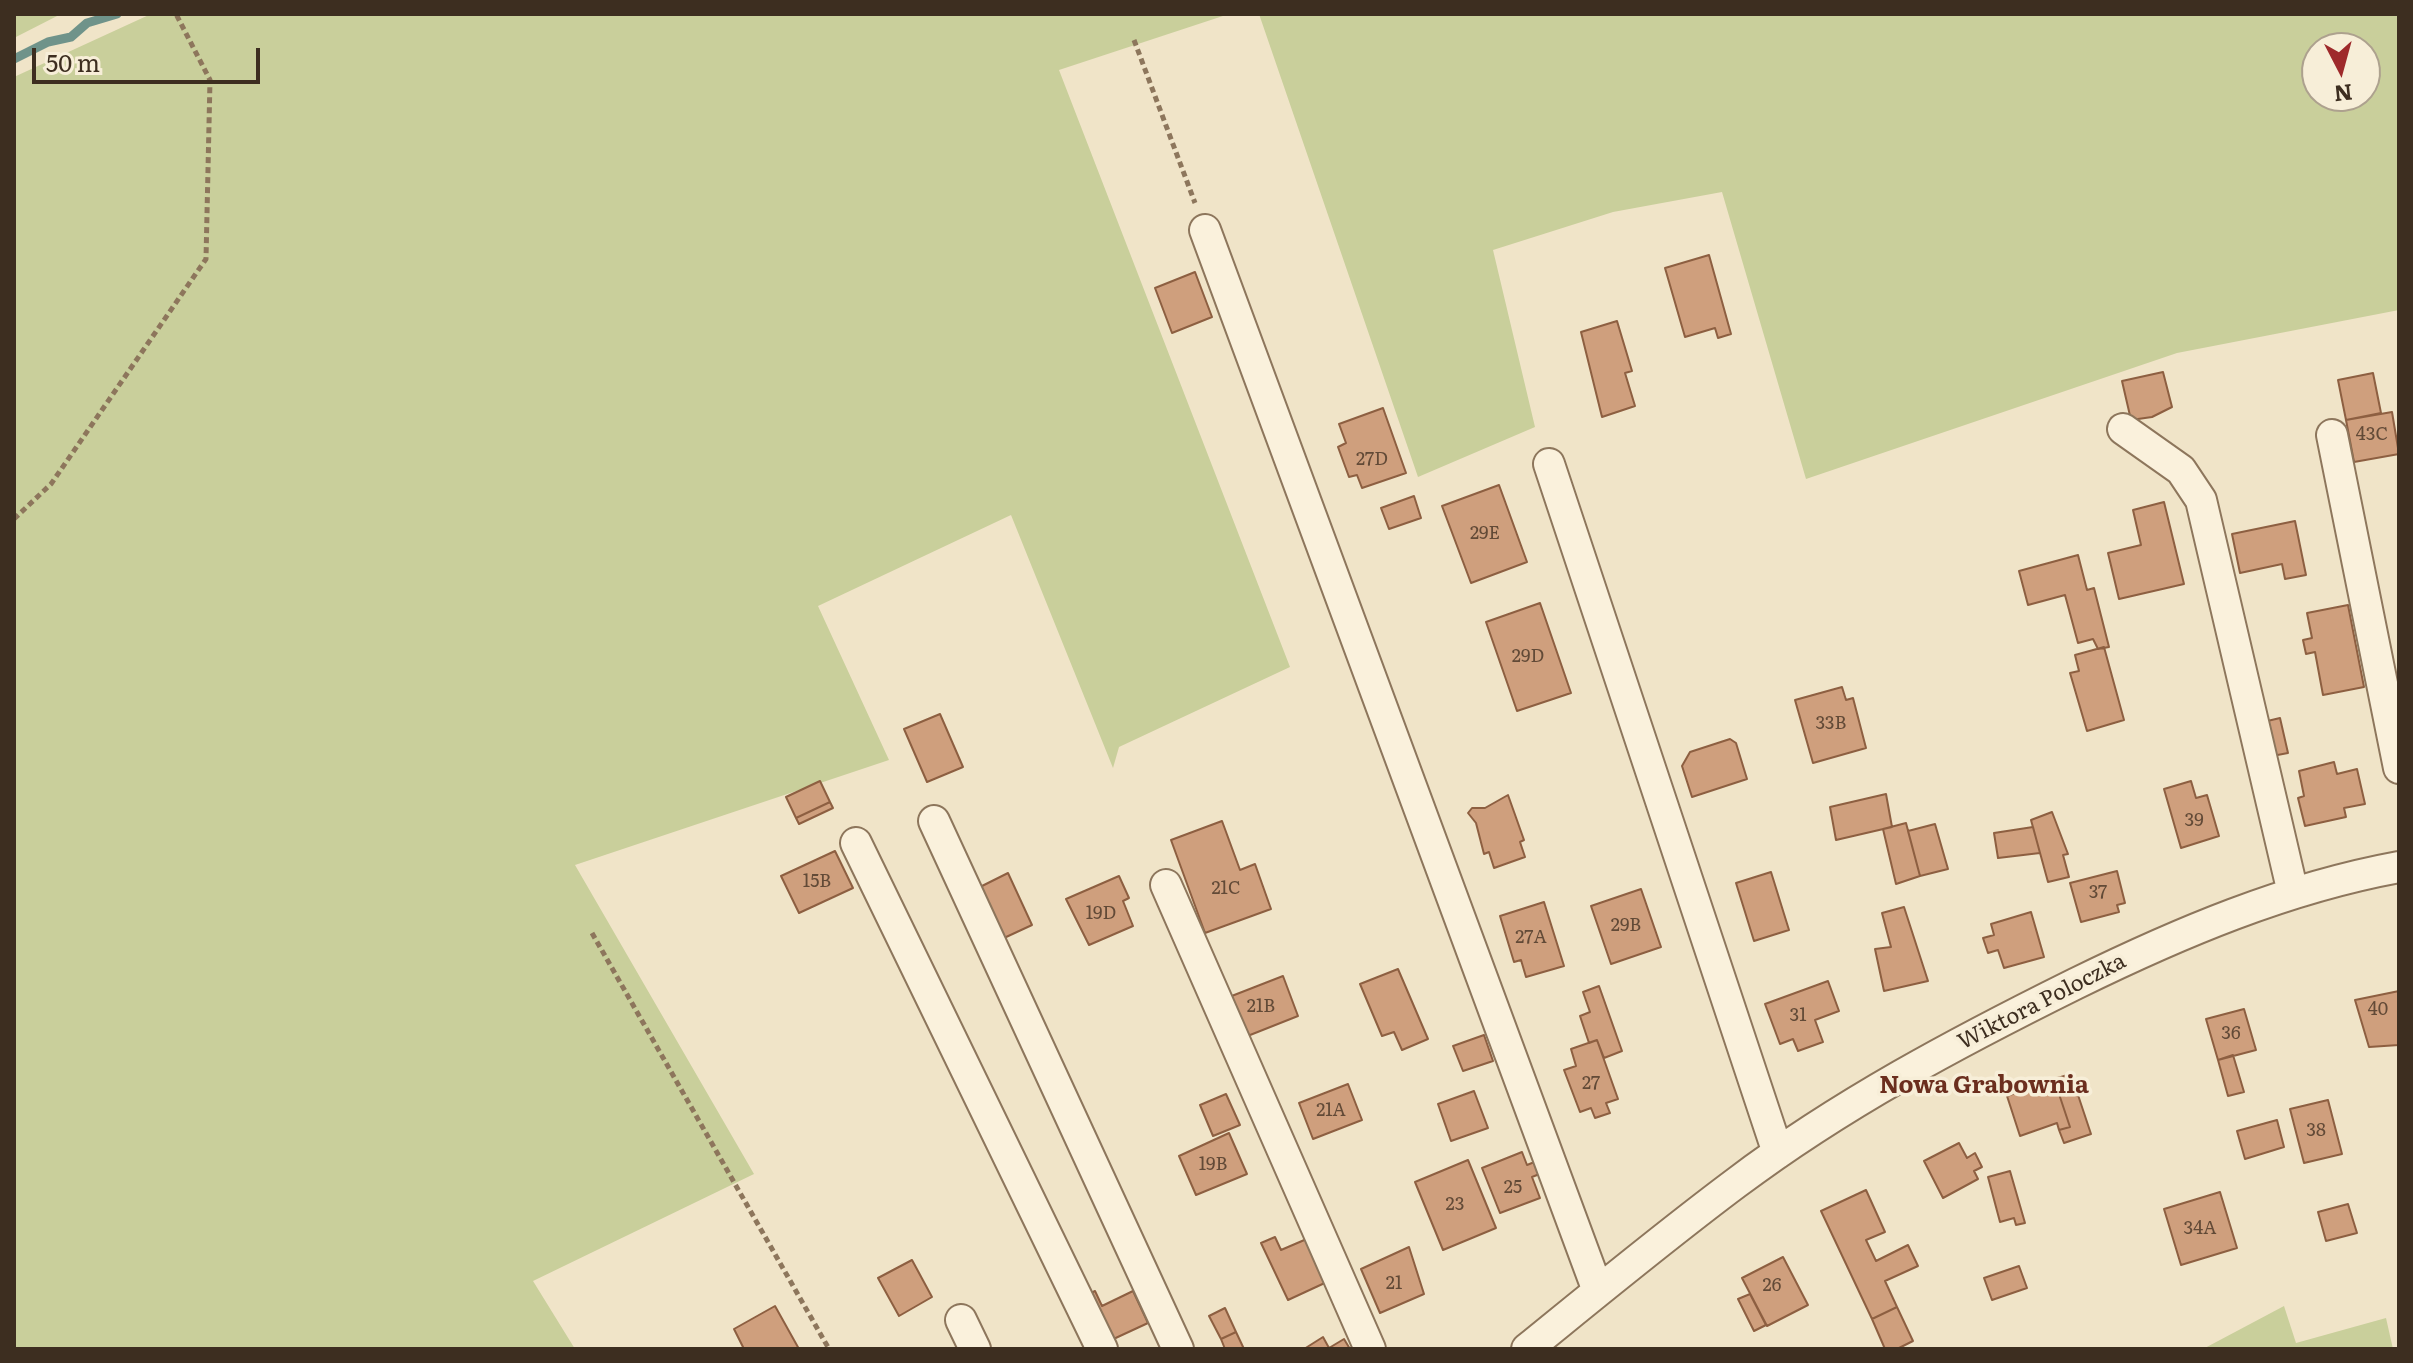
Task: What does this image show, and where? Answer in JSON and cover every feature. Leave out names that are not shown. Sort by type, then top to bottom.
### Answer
[{"type":"street","points":[[1205,230],[1598,1291]]},
{"type":"street","points":[[2123,429],[2181,470],[2201,500],[2293,893]]},
{"type":"street","points":[[2332,435],[2399,768]]},
{"type":"street","points":[[1549,464],[1778,1153]]},
{"type":"street","points":[[934,821],[1178,1349]]},
{"type":"street","points":[[856,843],[1102,1349]]},
{"type":"street","name":"Wiktora Poloczka","points":[[1527,1349],[1778,1153],[1888,1083],[2032,1005],[2159,943],[2293,893],[2399,867]]},
{"type":"street","points":[[1166,885],[1370,1349]]},
{"type":"street","points":[[961,1320],[975,1349]]},
{"type":"path","points":[[14,519],[51,484],[206,259],[210,80],[176,14]]},
{"type":"path","points":[[1134,40],[1205,230]]},
{"type":"path","points":[[592,933],[829,1349]]},
{"type":"green space","points":[[14,14],[61,14],[14,38]]},
{"type":"green space","points":[[151,14],[1229,14],[1059,70],[1290,667],[1119,747],[1113,768],[1011,515],[818,606],[889,760],[575,865],[754,1174],[533,1281],[575,1349],[14,1349],[14,77]]},
{"type":"green space","points":[[1259,14],[2399,14],[2399,310],[2177,353],[1806,479],[1722,192],[1613,212],[1493,250],[1535,427],[1418,477]]},
{"type":"green space","points":[[2284,1306],[2296,1343],[2386,1318],[2393,1349],[2203,1349]]},
{"type":"building","points":[[1709,255],[1731,334],[1718,338],[1715,328],[1685,337],[1665,268]]},
{"type":"building","points":[[1195,272],[1212,317],[1172,333],[1155,288]]},
{"type":"building","points":[[1617,321],[1632,371],[1625,373],[1635,406],[1602,417],[1581,332]]},
{"type":"building","points":[[2163,372],[2172,407],[2152,417],[2131,420],[2122,381]]},
{"type":"building","points":[[2373,373],[2381,413],[2346,420],[2338,380]]},
{"type":"building","points":[[1383,408],[1406,473],[1362,488],[1357,475],[1349,477],[1338,447],[1346,443],[1339,424]]},
{"type":"building","points":[[2392,412],[2399,454],[2354,462],[2346,420]]},
{"type":"building","points":[[1499,485],[1527,562],[1471,583],[1442,506]]},
{"type":"building","points":[[1414,496],[1421,518],[1389,529],[1381,508]]},
{"type":"building","points":[[2164,502],[2184,584],[2119,599],[2108,553],[2141,545],[2133,510]]},
{"type":"building","points":[[2295,521],[2306,575],[2285,579],[2282,564],[2240,573],[2232,534]]},
{"type":"building","points":[[2078,555],[2087,590],[2094,588],[2109,647],[2098,649],[2093,639],[2078,643],[2065,595],[2028,605],[2019,571]]},
{"type":"building","points":[[1540,603],[1571,693],[1517,711],[1486,622]]},
{"type":"building","points":[[2348,605],[2364,687],[2323,695],[2315,652],[2306,654],[2303,640],[2312,638],[2307,613]]},
{"type":"building","points":[[2104,647],[2124,720],[2087,731],[2070,673],[2079,671],[2075,655]]},
{"type":"building","points":[[1842,687],[1846,700],[1853,698],[1866,748],[1813,763],[1795,700]]},
{"type":"building","points":[[940,714],[963,767],[927,782],[904,729]]},
{"type":"building","points":[[2280,718],[2288,753],[2267,757],[2259,723]]},
{"type":"building","points":[[1730,739],[1736,743],[1747,779],[1692,797],[1682,766],[1690,752]]},
{"type":"building","points":[[2334,762],[2337,774],[2357,769],[2365,804],[2344,808],[2346,817],[2305,826],[2298,798],[2304,796],[2299,771]]},
{"type":"building","points":[[820,781],[830,802],[796,818],[786,797]]},
{"type":"building","points":[[2191,781],[2196,798],[2207,795],[2219,836],[2181,848],[2164,789]]},
{"type":"building","points":[[1886,794],[1892,827],[1836,840],[1830,807]]},
{"type":"building","points":[[1508,795],[1524,840],[1520,842],[1525,857],[1494,868],[1489,852],[1484,854],[1476,823],[1468,813],[1472,808],[1485,808]]},
{"type":"building","points":[[830,802],[833,808],[799,824],[796,818]]},
{"type":"building","points":[[2052,812],[2068,854],[2063,855],[2069,877],[2048,882],[2031,820]]},
{"type":"building","points":[[1222,821],[1240,870],[1255,864],[1271,909],[1205,933],[1171,840]]},
{"type":"building","points":[[1906,823],[1920,876],[1896,884],[1883,829]]},
{"type":"building","points":[[1935,824],[1948,869],[1920,876],[1908,831]]},
{"type":"building","points":[[2033,827],[2040,853],[1998,858],[1994,833]]},
{"type":"building","points":[[835,851],[853,888],[799,913],[781,876]]},
{"type":"building","points":[[2117,871],[2125,903],[2117,905],[2119,912],[2081,922],[2070,883]]},
{"type":"building","points":[[1771,872],[1789,930],[1754,941],[1736,883]]},
{"type":"building","points":[[1008,873],[1032,925],[1004,938],[980,887]]},
{"type":"building","points":[[1119,876],[1129,898],[1123,901],[1133,926],[1089,945],[1066,899]]},
{"type":"building","points":[[1641,889],[1661,947],[1611,964],[1591,906]]},
{"type":"building","points":[[1544,902],[1564,966],[1526,977],[1521,960],[1514,962],[1500,916]]},
{"type":"building","points":[[1904,907],[1928,981],[1884,991],[1875,949],[1891,947],[1882,913]]},
{"type":"building","points":[[2031,912],[2044,957],[2004,968],[1998,950],[1988,953],[1983,938],[1994,935],[1991,924]]},
{"type":"building","points":[[1398,969],[1428,1039],[1402,1050],[1394,1032],[1382,1036],[1360,984]]},
{"type":"building","points":[[1283,976],[1298,1016],[1240,1039],[1224,999]]},
{"type":"building","points":[[1828,981],[1839,1011],[1815,1020],[1823,1042],[1798,1051],[1793,1039],[1780,1044],[1765,1004]]},
{"type":"building","points":[[1599,986],[1622,1051],[1604,1058],[1597,1040],[1589,1043],[1580,1016],[1590,1012],[1583,992]]},
{"type":"building","points":[[2399,991],[2399,1045],[2369,1047],[2355,1000]]},
{"type":"building","points":[[2244,1009],[2256,1050],[2218,1060],[2206,1019]]},
{"type":"building","points":[[1484,1035],[1493,1061],[1463,1071],[1453,1046]]},
{"type":"building","points":[[1597,1040],[1618,1099],[1606,1103],[1610,1113],[1595,1118],[1591,1108],[1580,1112],[1564,1070],[1576,1066],[1571,1049]]},
{"type":"building","points":[[2233,1055],[2244,1092],[2228,1096],[2218,1060]]},
{"type":"building","points":[[2071,1074],[2091,1134],[2064,1143],[2059,1130],[2070,1127],[2054,1079]]},
{"type":"building","points":[[2054,1079],[2070,1127],[2059,1130],[2057,1123],[2020,1136],[2007,1096]]},
{"type":"building","points":[[1348,1084],[1362,1120],[1313,1139],[1299,1103]]},
{"type":"building","points":[[1474,1091],[1488,1128],[1451,1141],[1438,1104]]},
{"type":"building","points":[[1226,1094],[1240,1125],[1213,1136],[1200,1105]]},
{"type":"building","points":[[2328,1100],[2342,1154],[2304,1163],[2290,1109]]},
{"type":"building","points":[[2277,1120],[2284,1147],[2245,1159],[2237,1131]]},
{"type":"building","points":[[1229,1133],[1247,1174],[1196,1195],[1179,1156]]},
{"type":"building","points":[[1959,1143],[1967,1158],[1975,1153],[1982,1167],[1974,1171],[1978,1179],[1943,1198],[1924,1161]]},
{"type":"building","points":[[1522,1152],[1527,1165],[1537,1161],[1542,1173],[1532,1177],[1540,1198],[1500,1213],[1482,1168]]},
{"type":"building","points":[[1468,1160],[1496,1228],[1443,1250],[1415,1182]]},
{"type":"building","points":[[2010,1171],[2025,1223],[2016,1225],[2014,1218],[2000,1222],[1988,1177]]},
{"type":"building","points":[[1866,1190],[1885,1232],[1866,1240],[1876,1261],[1908,1245],[1918,1266],[1885,1281],[1897,1307],[1872,1319],[1821,1211]]},
{"type":"building","points":[[2220,1192],[2237,1248],[2181,1265],[2164,1209]]},
{"type":"building","points":[[2348,1204],[2357,1233],[2326,1241],[2318,1212]]},
{"type":"building","points":[[1275,1237],[1281,1250],[1309,1238],[1329,1281],[1288,1300],[1261,1243]]},
{"type":"building","points":[[1409,1247],[1424,1294],[1380,1313],[1361,1269]]},
{"type":"building","points":[[1783,1257],[1808,1305],[1767,1326],[1742,1278]]},
{"type":"building","points":[[912,1260],[932,1297],[899,1316],[878,1278]]},
{"type":"building","points":[[2019,1266],[2027,1288],[1992,1300],[1984,1278]]},
{"type":"building","points":[[1095,1291],[1102,1306],[1133,1291],[1148,1323],[1107,1342],[1085,1296]]},
{"type":"building","points":[[1750,1294],[1766,1325],[1754,1331],[1738,1299]]},
{"type":"building","points":[[775,1306],[799,1349],[744,1349],[734,1329]]},
{"type":"building","points":[[1897,1307],[1913,1341],[1897,1349],[1885,1349],[1872,1319]]},
{"type":"building","points":[[1225,1308],[1236,1332],[1221,1339],[1209,1316]]},
{"type":"building","points":[[1236,1332],[1244,1349],[1225,1349],[1221,1339]]},
{"type":"building","points":[[1323,1337],[1329,1348],[1344,1339],[1350,1349],[1304,1349]]},
{"type":"waterway","points":[[14,59],[48,42],[71,37],[87,23],[117,14]]},
{"type":"district","name":"Nowa Grabownia","points":[[1984,1086]]}]
